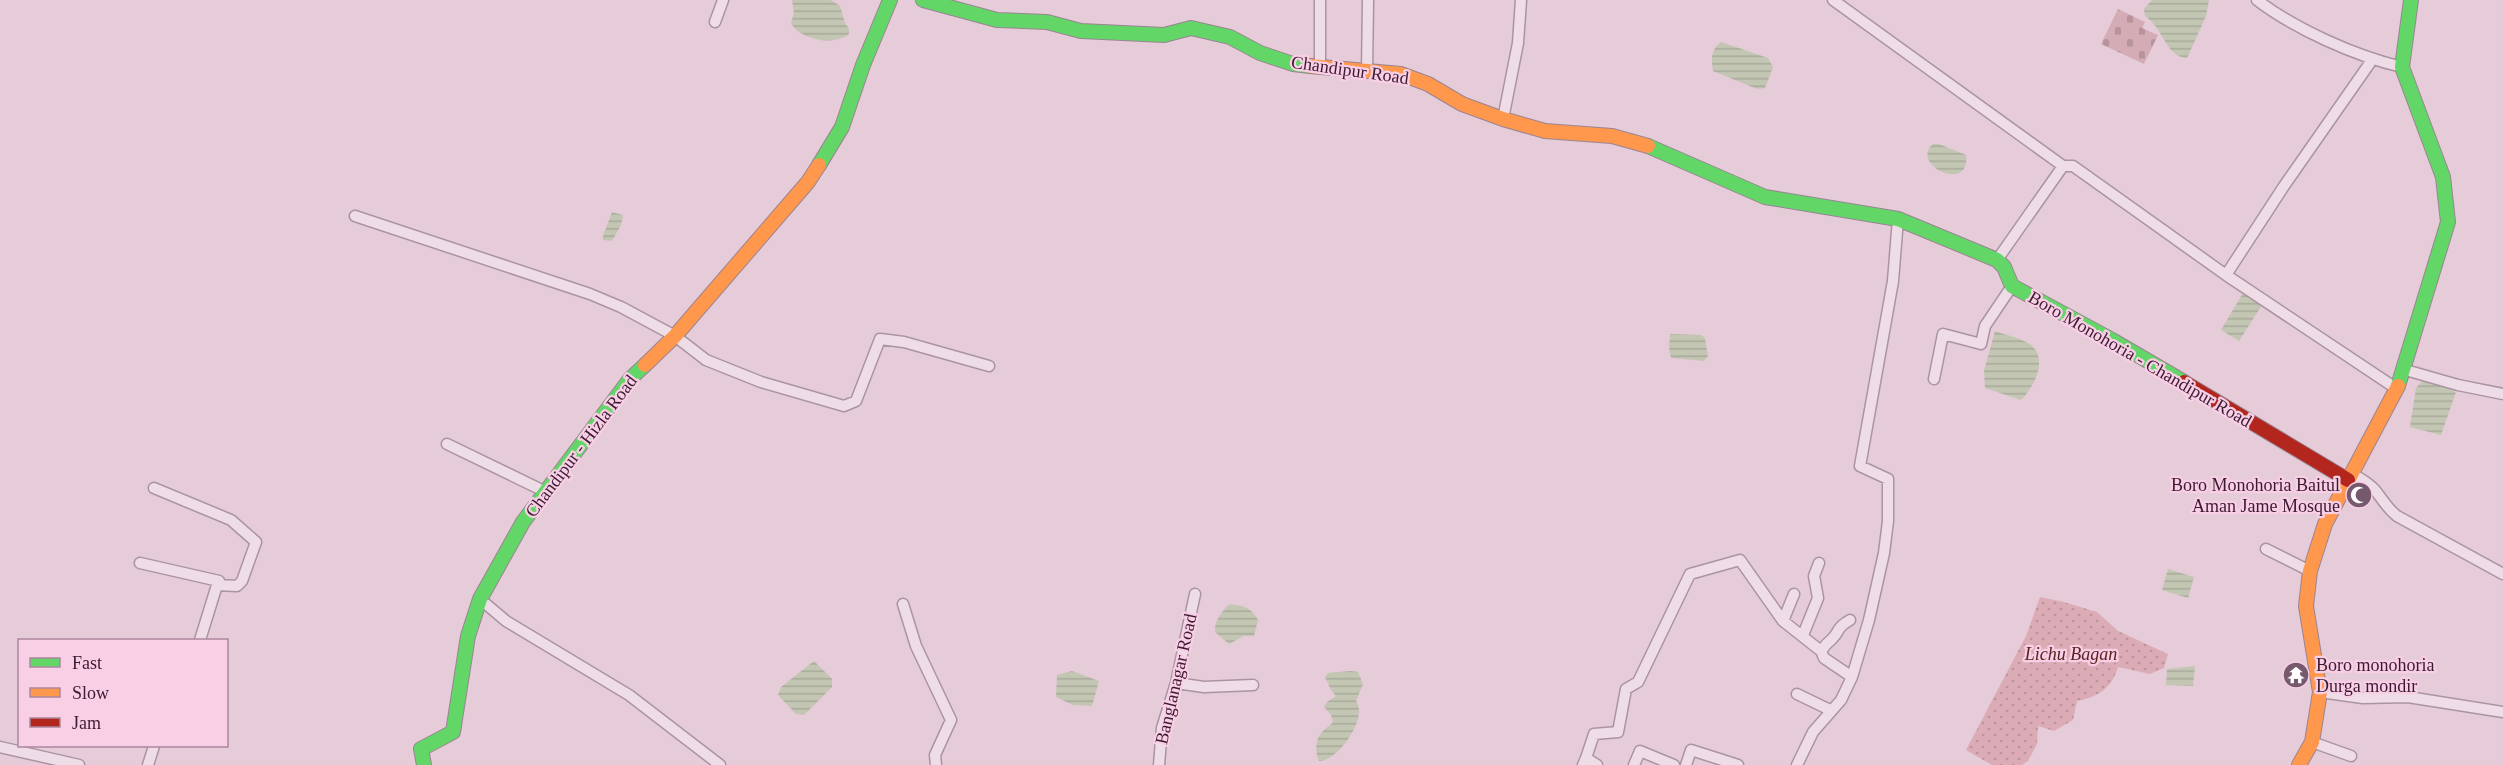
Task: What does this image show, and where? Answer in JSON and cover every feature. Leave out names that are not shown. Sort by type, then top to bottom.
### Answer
[{"type":"street","points":[[715,22],[723,0]]},
{"type":"street","name":"Chandipur - Hizla Road","points":[[424,765],[421,749],[453,732],[468,636],[480,599],[523,522],[630,379],[675,336],[808,182],[842,127],[863,64],[890,0]]},
{"type":"street","name":"Chandipur Road","points":[[923,0],[997,20],[1047,22],[1081,31],[1164,35],[1191,28],[1230,37],[1260,53],[1293,64],[1401,74],[1428,84],[1462,104],[1503,119],[1545,131],[1612,136],[1649,146],[1699,170],[1765,197],[1898,219]]},
{"type":"street","points":[[1320,0],[1320,67]]},
{"type":"street","points":[[1367,72],[1368,0]]},
{"type":"street","points":[[1503,119],[1518,43],[1521,0]]},
{"type":"street","points":[[1833,0],[2063,166],[2073,166],[2226,275],[2397,389]]},
{"type":"street","points":[[2257,0],[2269,10],[2351,52],[2402,67]]},
{"type":"street","points":[[2300,765],[2312,742],[2320,692],[2306,606],[2310,571],[2325,524],[2397,389],[2448,222],[2443,177],[2402,67],[2411,0]]},
{"type":"street","points":[[2226,275],[2284,186],[2372,60]]},
{"type":"street","points":[[1797,765],[1813,732],[1840,700],[1851,677],[1877,588],[1888,520],[1888,479],[1860,466],[1893,281],[1898,219],[1997,260],[2063,166]]},
{"type":"street","points":[[355,216],[590,294],[621,307],[675,336],[706,360],[760,382],[844,406],[856,400],[880,339],[904,342],[989,366]]},
{"type":"street","name":"Boro Monohoria - Chandipur Road","points":[[1997,260],[2004,267],[2012,286],[2112,340],[2350,477]]},
{"type":"street","points":[[1934,379],[1943,334],[1981,344],[1985,326],[2012,286]]},
{"type":"street","points":[[2402,369],[2458,385],[2503,394]]},
{"type":"street","points":[[447,444],[546,492]]},
{"type":"street","points":[[2350,477],[2378,493],[2387,509],[2397,516],[2503,574]]},
{"type":"street","points":[[154,488],[231,520],[256,542],[242,580],[237,586],[218,585]]},
{"type":"street","points":[[2266,549],[2310,571]]},
{"type":"street","points":[[1598,765],[1584,762],[1594,734],[1618,732],[1626,689],[1638,682],[1690,574],[1740,560],[1783,621],[1821,651],[1824,658],[1851,677]]},
{"type":"street","points":[[140,563],[219,581],[200,639]]},
{"type":"street","points":[[1803,635],[1818,598],[1814,576],[1819,563]]},
{"type":"street","name":"Banglanagar Road","points":[[1159,765],[1162,728],[1176,683],[1195,594]]},
{"type":"street","points":[[1783,621],[1794,594]]},
{"type":"street","points":[[480,599],[506,621],[629,695],[720,765]]},
{"type":"street","points":[[903,604],[916,646],[951,720],[935,755],[936,765]]},
{"type":"street","points":[[1821,651],[1833,638],[1838,627],[1850,620]]},
{"type":"street","points":[[1176,683],[1204,687],[1253,685]]},
{"type":"street","points":[[2320,692],[2362,698],[2408,697],[2503,712]]},
{"type":"street","points":[[1797,694],[1830,710]]},
{"type":"street","points":[[2312,742],[2351,756]]},
{"type":"street","points":[[0,747],[79,765]]},
{"type":"street","points":[[148,765],[154,747]]},
{"type":"street","points":[[1686,765],[1691,750],[1738,765]]},
{"type":"street","points":[[1634,765],[1640,751],[1674,765]]},
{"type":"green space","points":[[2118,9],[2145,22],[2142,28],[2158,35],[2144,64],[2101,44]]},
{"type":"green space","name":"Lichu Bagan","points":[[2040,597],[2097,612],[2118,631],[2168,654],[2164,668],[2150,674],[2118,667],[2108,686],[2098,694],[2077,701],[2073,720],[2054,731],[2038,726],[2037,744],[2028,761],[2022,765],[1992,765],[1966,750],[2026,636]]},
{"type":"shaded area","points":[[792,0],[831,0],[840,6],[849,34],[843,38],[826,40],[801,33],[791,23],[794,13]]},
{"type":"shaded area","points":[[2152,0],[2209,0],[2206,16],[2187,58],[2174,53],[2169,48],[2157,28],[2145,16],[2144,9]]},
{"type":"shaded area","points":[[1721,42],[1768,58],[1773,67],[1765,88],[1757,89],[1713,71],[1712,55]]},
{"type":"shaded area","points":[[1933,144],[1939,144],[1966,155],[1965,167],[1960,173],[1942,172],[1934,167],[1929,160],[1928,152]]},
{"type":"shaded area","points":[[612,212],[623,215],[621,225],[612,241],[603,240],[603,236]]},
{"type":"shaded area","points":[[2243,293],[2262,305],[2239,341],[2221,330]]},
{"type":"shaded area","points":[[1995,331],[2023,340],[2031,345],[2039,358],[2034,381],[2021,400],[1985,388],[1984,371]]},
{"type":"shaded area","points":[[1670,334],[1701,335],[1705,338],[1708,356],[1704,361],[1671,358]]},
{"type":"shaded area","points":[[2425,378],[2456,392],[2441,435],[2410,427],[2416,388]]},
{"type":"shaded area","points":[[2168,569],[2194,577],[2188,598],[2162,590]]},
{"type":"shaded area","points":[[1228,605],[1237,605],[1253,612],[1258,620],[1254,636],[1244,636],[1229,644],[1215,632],[1217,621]]},
{"type":"shaded area","points":[[814,661],[832,679],[832,687],[804,715],[796,714],[778,695],[781,687]]},
{"type":"shaded area","points":[[2195,666],[2193,686],[2166,685],[2167,669]]},
{"type":"shaded area","points":[[1072,671],[1099,681],[1092,706],[1073,705],[1056,697],[1057,675]]},
{"type":"shaded area","points":[[1358,672],[1363,684],[1356,701],[1359,709],[1358,718],[1342,747],[1334,755],[1319,761],[1316,750],[1318,738],[1333,722],[1331,715],[1324,707],[1336,696],[1325,677],[1328,673]]},
{"type":"traffic: fast","points":[[819,165],[842,127],[863,65],[890,0]]},
{"type":"traffic: fast","points":[[923,0],[997,20],[1047,22],[1081,31],[1164,35],[1191,28],[1230,37],[1260,53],[1293,64],[1310,66]]},
{"type":"traffic: fast","points":[[2398,386],[2448,222],[2443,177],[2402,67],[2411,0]]},
{"type":"traffic: fast","points":[[1648,146],[1765,197],[1898,219],[1997,260],[2004,267],[2012,286],[2184,382]]},
{"type":"traffic: fast","points":[[424,765],[421,749],[453,732],[468,636],[480,599],[523,522],[630,379],[645,365]]},
{"type":"traffic: slow","points":[[1310,66],[1401,74],[1428,84],[1462,104],[1503,119],[1545,131],[1612,136],[1648,146]]},
{"type":"traffic: slow","points":[[645,365],[675,336],[808,182],[819,165]]},
{"type":"traffic: slow","points":[[2299,765],[2312,742],[2320,692],[2306,606],[2310,571],[2325,524],[2398,386]]},
{"type":"traffic: jam","points":[[2184,382],[2348,480]]},
{"type":"place","name":"Boro Monohoria Baitul Aman Jame Mosque","points":[[2359,495]]},
{"type":"place","name":"Boro monohoria Durga mondir","points":[[2296,675]]}]
